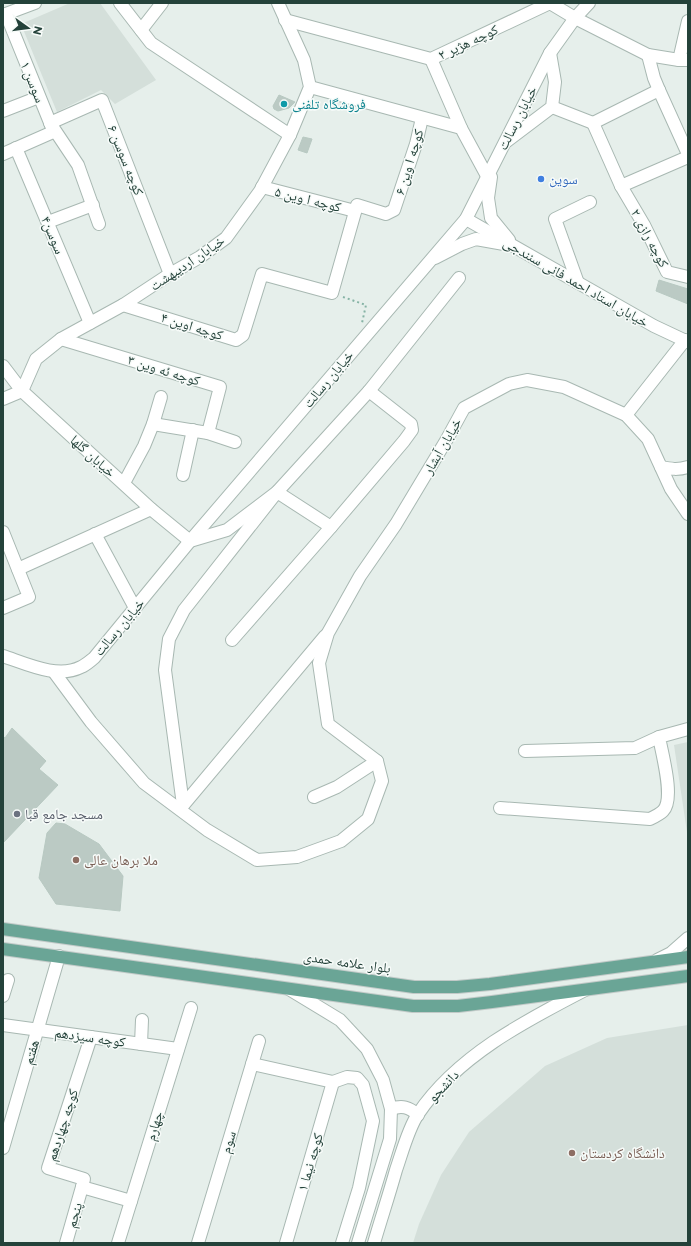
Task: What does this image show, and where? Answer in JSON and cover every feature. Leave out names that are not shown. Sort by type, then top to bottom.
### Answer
[{"type":"main road","name":"بلوار علامه حمدی","points":[[3,929],[414,987],[457,987],[490,984],[688,957]]},
{"type":"main road","points":[[3,948],[412,1006],[458,1006],[688,976]]},
{"type":"street","points":[[4,14],[20,6],[35,3]]},
{"type":"street","points":[[120,3],[151,44],[290,135]]},
{"type":"street","points":[[141,30],[162,3]]},
{"type":"street","points":[[278,3],[304,60],[310,87]]},
{"type":"street","name":"کوچه هژیر ۲","points":[[285,20],[431,59],[550,3],[575,18]]},
{"type":"street","name":"خیابان رسالت","points":[[3,656],[54,672],[68,672],[82,667],[94,658],[190,541],[466,219],[550,53],[575,18],[589,3]]},
{"type":"street","name":"سوسن ۱","points":[[4,14],[52,127],[78,165],[99,224]]},
{"type":"street","points":[[575,18],[648,55],[683,60],[688,21]]},
{"type":"street","points":[[504,142],[552,108],[555,82],[550,53]]},
{"type":"street","points":[[648,55],[654,78],[688,154]]},
{"type":"street","points":[[431,59],[461,128],[490,171],[488,198],[491,218],[498,228],[517,248]]},
{"type":"street","name":"کوچه ا وین ۶","points":[[310,87],[422,118],[416,144],[394,210],[386,214],[356,208]]},
{"type":"street","name":"خیابان اردیبهشت","points":[[22,391],[36,359],[61,338],[123,305],[170,274],[200,257],[226,238],[262,187],[290,135],[310,87]]},
{"type":"street","points":[[552,108],[593,123],[659,90]]},
{"type":"street","points":[[3,111],[39,97]]},
{"type":"street","name":"کوچه سوسن ۶","points":[[52,127],[102,100],[170,274]]},
{"type":"street","points":[[422,118],[461,128]]},
{"type":"street","name":"کوچه رازی ۲","points":[[593,123],[621,186],[644,224],[667,272],[688,277]]},
{"type":"street","points":[[3,154],[52,127]]},
{"type":"street","name":"سوسن۴","points":[[16,148],[90,323]]},
{"type":"street","points":[[621,186],[688,157]]},
{"type":"street","name":"کوچه ا وین ۵","points":[[262,187],[356,208]]},
{"type":"street","points":[[578,283],[555,219],[590,202]]},
{"type":"street","points":[[48,222],[93,205]]},
{"type":"street","points":[[332,293],[356,208]]},
{"type":"street","name":"خیابان استاد احمد فانی سنندجی","points":[[466,219],[654,326],[687,341]]},
{"type":"street","points":[[429,261],[462,244],[476,239],[517,248]]},
{"type":"street","name":"کوچه اوین ۴","points":[[123,305],[236,340],[243,336],[262,274],[332,293]]},
{"type":"street","points":[[181,807],[165,670],[168,639],[184,610],[277,492],[369,391],[459,278]]},
{"type":"street","name":"کوچه ئه وین ۳","points":[[61,338],[220,387],[208,434]]},
{"type":"street","points":[[626,415],[687,341]]},
{"type":"street","name":"خیابان گلها","points":[[3,366],[22,391],[151,509],[190,541]]},
{"type":"street","name":"خیابان آبشار","points":[[377,761],[328,724],[319,663],[328,633],[360,576],[396,524],[464,408],[509,384],[527,380],[564,387],[626,415],[648,439],[671,490],[688,514]]},
{"type":"street","points":[[3,399],[22,391]]},
{"type":"street","points":[[232,640],[331,527],[412,430],[411,424],[369,391]]},
{"type":"street","points":[[124,483],[144,446],[153,424],[161,397]]},
{"type":"street","points":[[153,424],[193,430],[235,442]]},
{"type":"street","points":[[183,474],[193,430]]},
{"type":"street","points":[[661,467],[681,469],[688,467]]},
{"type":"street","points":[[190,541],[227,530],[277,492]]},
{"type":"street","points":[[277,492],[331,527]]},
{"type":"street","points":[[18,569],[151,509]]},
{"type":"street","points":[[3,532],[30,597],[3,608]]},
{"type":"street","points":[[95,534],[135,608]]},
{"type":"street","points":[[181,807],[328,633]]},
{"type":"street","points":[[54,672],[91,722],[144,783],[181,807],[207,830],[257,860],[297,857],[341,841],[368,818],[382,781],[377,761],[337,787],[314,798]]},
{"type":"street","points":[[524,751],[635,748],[659,737],[688,729]]},
{"type":"street","points":[[500,808],[650,819],[663,811],[668,802],[669,789],[659,737]]},
{"type":"street","points":[[655,961],[672,953],[688,938]]},
{"type":"street","name":"هفتم","points":[[3,1148],[59,956]]},
{"type":"street","points":[[3,996],[8,980]]},
{"type":"street","points":[[289,989],[340,1020],[367,1049],[383,1080],[391,1109],[390,1139],[358,1243]]},
{"type":"street","name":"دانشجو","points":[[374,1243],[404,1144],[418,1115],[440,1087],[468,1060],[542,1012],[587,990]]},
{"type":"street","name":"چهارم","points":[[118,1243],[190,1008]]},
{"type":"street","points":[[141,1044],[142,1020]]},
{"type":"street","name":"کوچه سیزدهم","points":[[3,1025],[178,1049]]},
{"type":"street","name":"کوچه چهاردهم","points":[[92,1037],[48,1168],[84,1179],[82,1186],[131,1201]]},
{"type":"street","name":"سوم","points":[[198,1243],[259,1041]]},
{"type":"street","points":[[252,1064],[333,1082],[347,1077],[357,1078],[363,1084],[373,1121],[359,1188],[342,1243]]},
{"type":"street","name":"کوچه نیما ۱","points":[[286,1243],[333,1082]]},
{"type":"street","points":[[391,1109],[406,1107],[418,1115]]},
{"type":"street","name":"پنجم","points":[[66,1243],[82,1186]]},
{"type":"path","points":[[332,293],[366,305],[361,325]]},
{"type":"shaded area","points":[[70,3],[100,3],[156,80],[115,104],[101,90],[57,112],[21,24]]},
{"type":"shaded area","points":[[688,742],[688,839],[674,745]]},
{"type":"shaded area","name":"دانشگاه کردستان","points":[[688,1025],[688,1243],[413,1243],[419,1224],[441,1175],[469,1132],[545,1066],[607,1038]]},
{"type":"building","name":"فروشگاه تلفنی","points":[[279,95],[295,102],[289,108],[278,111],[274,109],[273,106]]},
{"type":"building","points":[[303,137],[312,139],[307,153],[298,150]]},
{"type":"building","points":[[659,280],[688,289],[688,304],[656,291]]},
{"type":"building","name":"مسجد جامع قبا","points":[[12,728],[46,761],[39,769],[58,785],[3,843],[3,736],[5,738]]},
{"type":"building","name":"ملا برهان عالی","points":[[56,823],[65,824],[99,844],[123,876],[120,911],[56,904],[39,878],[47,833]]},
{"type":"place","name":"فروشگاه تلفنی","points":[[284,104]]},
{"type":"place","name":"سوین","points":[[541,179]]},
{"type":"place","name":"مسجد جامع قبا","points":[[17,814]]},
{"type":"place","name":"ملا برهان عالی","points":[[76,860]]},
{"type":"place","name":"دانشگاه کردستان","points":[[572,1153]]}]
